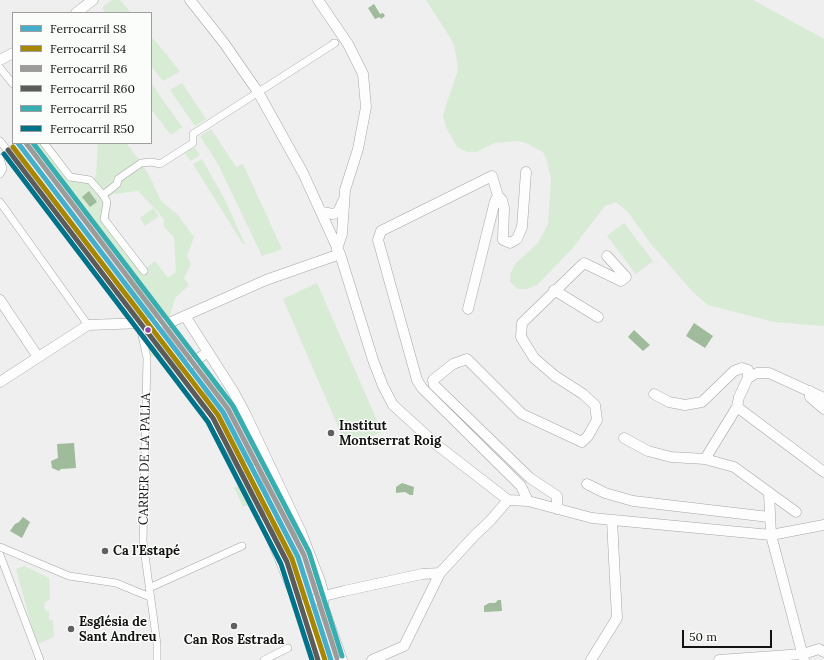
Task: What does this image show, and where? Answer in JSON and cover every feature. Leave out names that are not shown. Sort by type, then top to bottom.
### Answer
[{"type":"street","points":[[77,12],[93,0]]},
{"type":"street","points":[[190,0],[224,43],[258,92],[303,173],[322,212],[338,252],[373,360],[383,386],[393,405],[432,441],[508,500],[528,501],[584,517],[771,535],[824,524]]},
{"type":"street","points":[[318,0],[348,44],[363,74],[366,107],[358,149],[349,175],[344,199],[342,234],[338,252]]},
{"type":"street","points":[[103,195],[117,184],[118,179],[141,163],[152,162],[160,164],[193,143],[193,134],[334,43]]},
{"type":"street","points":[[0,60],[12,54]]},
{"type":"street","points":[[0,68],[12,83]]},
{"type":"street","points":[[0,141],[116,292]]},
{"type":"street","points":[[45,144],[70,177],[90,180],[103,195],[107,202],[104,219],[144,271]]},
{"type":"street","points":[[0,158],[3,169],[0,174]]},
{"type":"street","points":[[526,172],[522,227],[517,239],[510,243],[503,240],[504,208],[502,200],[498,196],[492,176],[381,231],[378,240],[417,380],[422,388],[521,486],[528,501]]},
{"type":"street","points":[[468,309],[495,201],[498,196]]},
{"type":"street","points":[[322,212],[334,214],[338,212],[344,199]]},
{"type":"street","points":[[0,202],[88,325]]},
{"type":"street","points":[[0,382],[88,325],[171,322],[266,280],[338,252]]},
{"type":"street","points":[[557,509],[557,496],[530,478],[434,385],[433,380],[453,364],[467,359],[522,414],[582,442],[588,436],[597,420],[595,405],[583,394],[555,376],[534,358],[521,337],[522,323],[554,290],[584,263],[621,281],[626,277],[607,256]]},
{"type":"street","points":[[554,290],[598,317]]},
{"type":"street","points":[[0,300],[38,358]]},
{"type":"street","points":[[185,316],[245,413],[300,532],[320,580],[324,596],[323,606],[342,660]]},
{"type":"street","name":"CARRER DE LA PALLA","points":[[139,322],[147,358],[143,541],[157,644],[157,660]]},
{"type":"street","points":[[152,322],[185,368],[240,465],[251,469],[272,516],[264,520],[321,660]]},
{"type":"street","points":[[185,368],[208,352]]},
{"type":"street","points":[[654,394],[669,402],[685,405],[702,402],[734,371],[742,368],[748,370],[748,378],[739,397],[737,407],[705,458]]},
{"type":"street","points":[[748,378],[757,373],[769,373],[824,398]]},
{"type":"street","points":[[810,391],[810,397],[824,409]]},
{"type":"street","points":[[737,407],[824,472]]},
{"type":"street","points":[[624,438],[648,451],[671,457],[705,458],[734,467],[796,512]]},
{"type":"street","points":[[587,484],[605,493],[633,501],[769,517]]},
{"type":"street","points":[[769,493],[771,535],[804,657]]},
{"type":"street","points":[[372,660],[404,646],[440,573],[475,535],[490,522],[508,500]]},
{"type":"street","points":[[591,660],[618,618],[612,520]]},
{"type":"street","points":[[149,588],[242,546]]},
{"type":"street","points":[[0,547],[13,554],[69,576],[116,583],[150,597]]},
{"type":"street","points":[[0,555],[40,660]]},
{"type":"street","points":[[300,606],[324,596],[426,574],[440,573]]},
{"type":"street","points":[[426,574],[434,585]]},
{"type":"street","points":[[264,660],[288,648]]},
{"type":"street","points":[[719,660],[804,657],[819,650],[824,652]]},
{"type":"shaded area","points":[[112,0],[120,0],[130,12],[105,12],[102,8]]},
{"type":"shaded area","points":[[426,0],[753,0],[824,39],[824,326],[774,322],[708,305],[693,292],[651,244],[628,212],[616,202],[605,206],[571,250],[537,285],[527,289],[518,289],[510,282],[511,272],[516,263],[538,243],[548,224],[551,180],[547,161],[543,152],[526,143],[518,141],[495,143],[476,152],[467,152],[457,147],[446,127],[443,117],[458,70],[455,48],[451,39]]},
{"type":"shaded area","points":[[374,4],[380,14],[383,13],[385,16],[381,19],[380,17],[375,19],[368,8]]},
{"type":"shaded area","points":[[152,37],[180,71],[163,81],[152,67]]},
{"type":"shaded area","points":[[182,83],[206,119],[195,126],[170,90]]},
{"type":"shaded area","points":[[152,84],[182,127],[171,135],[152,110]]},
{"type":"shaded area","points":[[211,129],[236,167],[243,164],[282,249],[262,256],[218,164],[200,136]]},
{"type":"shaded area","points":[[34,144],[51,144],[72,173],[94,179],[96,176],[98,144],[127,144],[149,175],[161,201],[177,214],[194,237],[187,256],[191,264],[184,278],[189,285],[175,298],[170,316],[145,317],[119,286],[133,275]],"holes":[[[138,191],[165,221],[163,223],[165,228],[174,237],[176,272],[168,278],[155,261],[146,268],[109,220],[109,198],[113,194]]]},
{"type":"shaded area","points":[[194,147],[200,155],[191,161],[185,153]]},
{"type":"shaded area","points":[[202,159],[225,200],[245,244],[243,244],[193,164]]},
{"type":"shaded area","points":[[89,191],[97,202],[90,207],[82,197]]},
{"type":"shaded area","points":[[153,208],[159,216],[145,226],[140,218]]},
{"type":"shaded area","points":[[624,223],[653,261],[636,274],[607,236]]},
{"type":"shaded area","points":[[317,283],[382,432],[347,447],[283,299]]},
{"type":"shaded area","points":[[694,323],[713,336],[705,348],[686,336]]},
{"type":"shaded area","points":[[634,330],[650,345],[643,351],[628,337]]},
{"type":"shaded area","points":[[161,339],[171,355],[164,360],[163,356],[149,356],[149,347]]},
{"type":"shaded area","points":[[173,358],[179,366],[171,371],[166,363]]},
{"type":"shaded area","points":[[205,368],[234,415],[230,417],[202,370]]},
{"type":"shaded area","points":[[237,421],[271,496],[268,497],[233,423]]},
{"type":"shaded area","points":[[74,443],[76,468],[61,469],[59,471],[52,468],[51,461],[58,458],[57,444]]},
{"type":"shaded area","points":[[245,483],[253,503],[243,507],[234,488]]},
{"type":"shaded area","points":[[402,483],[414,487],[413,495],[405,492],[396,493],[396,487]]},
{"type":"shaded area","points":[[274,502],[310,584],[306,585],[271,503]]},
{"type":"shaded area","points":[[23,517],[30,522],[22,538],[10,531]]},
{"type":"shaded area","points":[[24,566],[49,578],[50,600],[45,602],[44,606],[45,610],[49,612],[49,620],[53,620],[54,637],[38,644],[33,632],[16,569]]},
{"type":"shaded area","points":[[498,600],[501,600],[502,611],[484,612],[484,606],[489,603],[495,603]]},
{"type":"rail line","name":"S8","points":[[19,144],[223,412],[298,557],[331,660]]},
{"type":"rail line","name":"R6","points":[[27,144],[228,409],[304,555],[337,658]]},
{"type":"rail line","name":"R5","points":[[34,144],[233,406],[309,552],[342,656]]},
{"type":"rail line","name":"S4","points":[[13,147],[218,415],[292,559],[325,660]]},
{"type":"rail line","name":"R60","points":[[8,150],[213,418],[287,562],[318,660]]},
{"type":"rail line","name":"R50","points":[[4,154],[208,422],[281,564],[312,660]]},
{"type":"place","name":"Institut Montserrat Roig","points":[[331,433]]},
{"type":"place","name":"Ca l'Estapé","points":[[105,551]]},
{"type":"place","name":"Can Ros Estrada","points":[[234,626]]},
{"type":"place","name":"Església de Sant Andreu","points":[[71,629]]}]
